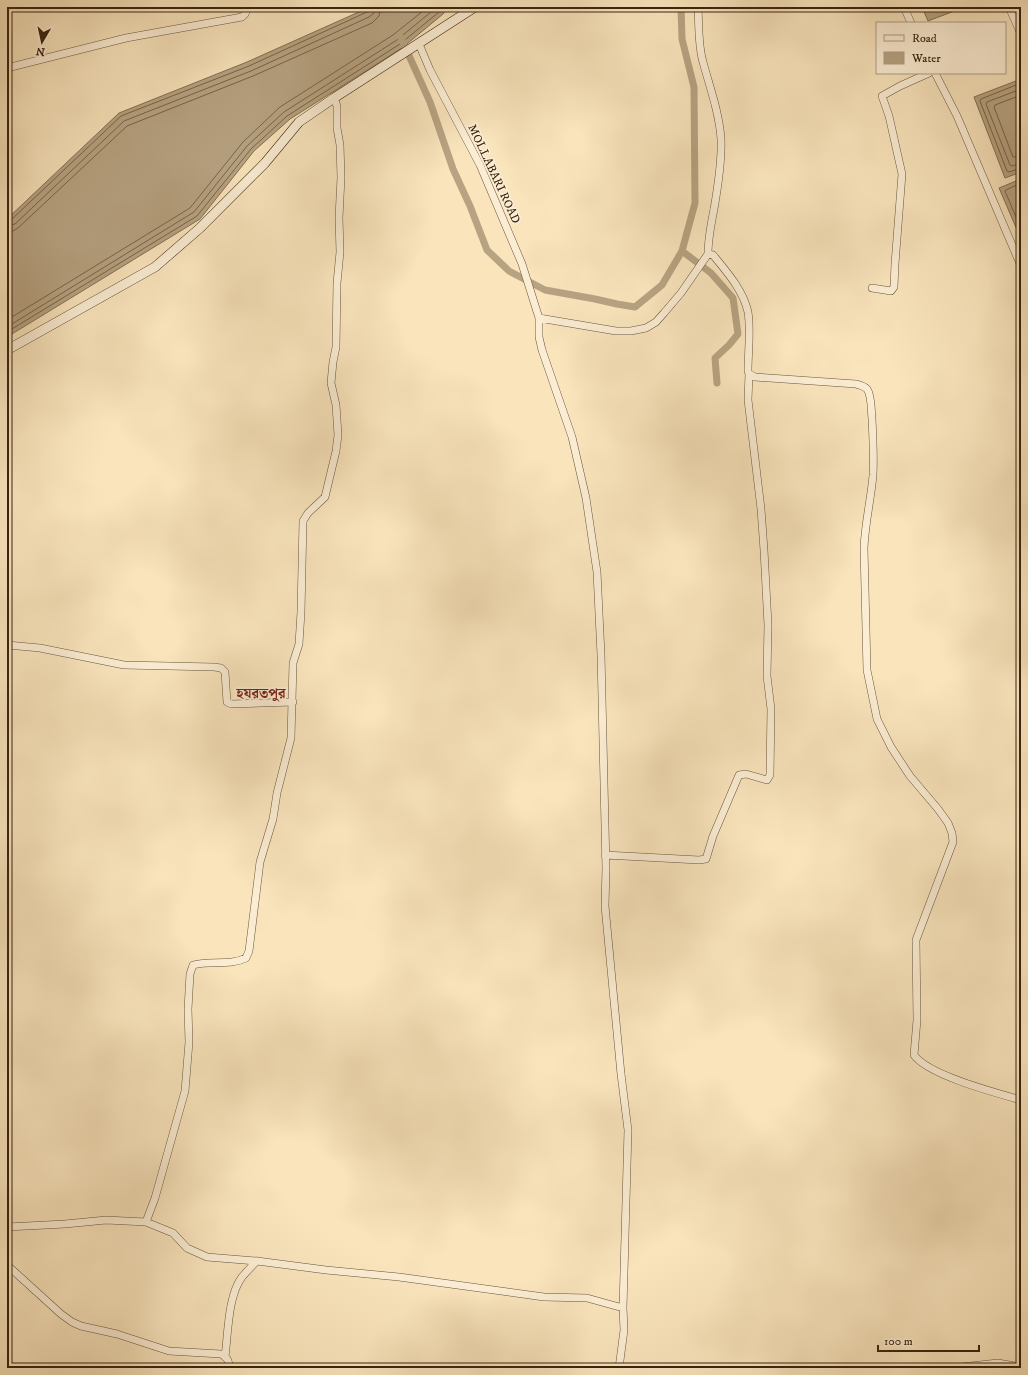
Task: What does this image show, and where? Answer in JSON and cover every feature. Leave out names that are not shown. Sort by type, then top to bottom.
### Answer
[{"type":"street","points":[[7,68],[126,38],[242,17],[246,14],[248,7]]},
{"type":"street","points":[[7,350],[155,266],[200,228],[260,169],[299,122],[475,7]]},
{"type":"street","points":[[539,318],[616,331],[631,331],[646,328],[656,322],[664,313],[695,274],[707,255],[708,241],[717,192],[721,155],[721,139],[718,116],[703,61],[698,7]]},
{"type":"street","points":[[904,7],[911,22]]},
{"type":"street","points":[[1009,7],[1021,34]]},
{"type":"street","name":"MOLLABARI ROAD","points":[[415,46],[430,70],[480,165],[526,275],[539,318],[539,337],[542,350],[564,412],[582,480],[597,572],[601,655],[606,913],[621,1074],[628,1130],[623,1308],[624,1330],[619,1368]]},
{"type":"street","points":[[872,288],[891,291],[894,287],[902,174],[889,116],[882,96],[927,74]]},
{"type":"street","points":[[936,74],[957,116],[993,202],[1019,255],[1021,266]]},
{"type":"street","points":[[146,1222],[155,1198],[185,1091],[189,1042],[188,1009],[190,974],[193,965],[202,962],[240,961],[246,958],[249,952],[260,862],[273,819],[277,793],[291,738],[293,663],[299,644],[301,612],[303,521],[308,512],[325,498],[336,451],[338,435],[336,405],[331,383],[336,347],[340,252],[339,218],[341,177],[340,145],[337,128],[337,106],[334,98]]},
{"type":"street","points":[[606,855],[699,860],[706,859],[715,830],[739,775],[746,774],[767,780],[770,775],[771,709],[767,676],[768,625],[766,580],[761,509],[748,400],[748,312],[742,296],[725,270],[712,255],[707,255]]},
{"type":"street","points":[[749,374],[755,377],[856,384],[867,389],[869,394],[873,459],[871,491],[865,528],[867,670],[872,699],[880,727],[910,776],[938,809],[948,824],[953,842],[916,940],[917,1020],[914,1055],[918,1061],[941,1072],[980,1087],[1021,1100]]},
{"type":"street","points":[[7,645],[40,648],[124,665],[221,668],[225,672],[227,702],[231,704],[293,702]]},
{"type":"street","points":[[7,1227],[106,1220],[146,1222],[173,1233],[187,1248],[207,1257],[258,1261],[326,1270],[399,1277],[537,1296],[587,1298],[623,1308]]},
{"type":"street","points":[[226,1357],[229,1317],[233,1296],[241,1278],[258,1261]]},
{"type":"street","points":[[7,1265],[61,1314],[72,1322],[81,1326],[117,1334],[169,1351],[221,1354],[229,1361],[229,1368]]},
{"type":"street","points":[[952,1368],[998,1363],[1021,1367]]},
{"type":"water","points":[[370,7],[448,7],[443,14],[402,48],[290,119],[254,151],[200,219],[7,337],[7,219],[119,113],[247,62]]},
{"type":"water","points":[[922,7],[965,7],[928,21]]},
{"type":"water","points":[[1021,79],[1021,172],[1005,178],[974,97]]},
{"type":"water","points":[[1021,179],[1021,239],[999,188]]},
{"type":"waterway","points":[[401,38],[430,102],[453,169],[470,206],[487,250],[509,271],[545,290],[635,307],[662,285],[682,251],[695,203],[694,87],[682,39],[681,7]]},
{"type":"waterway","points":[[682,251],[711,273],[733,298],[738,334],[715,358],[717,383]]},
{"type":"district","name":"হযরতপুর","points":[[261,694]]}]
